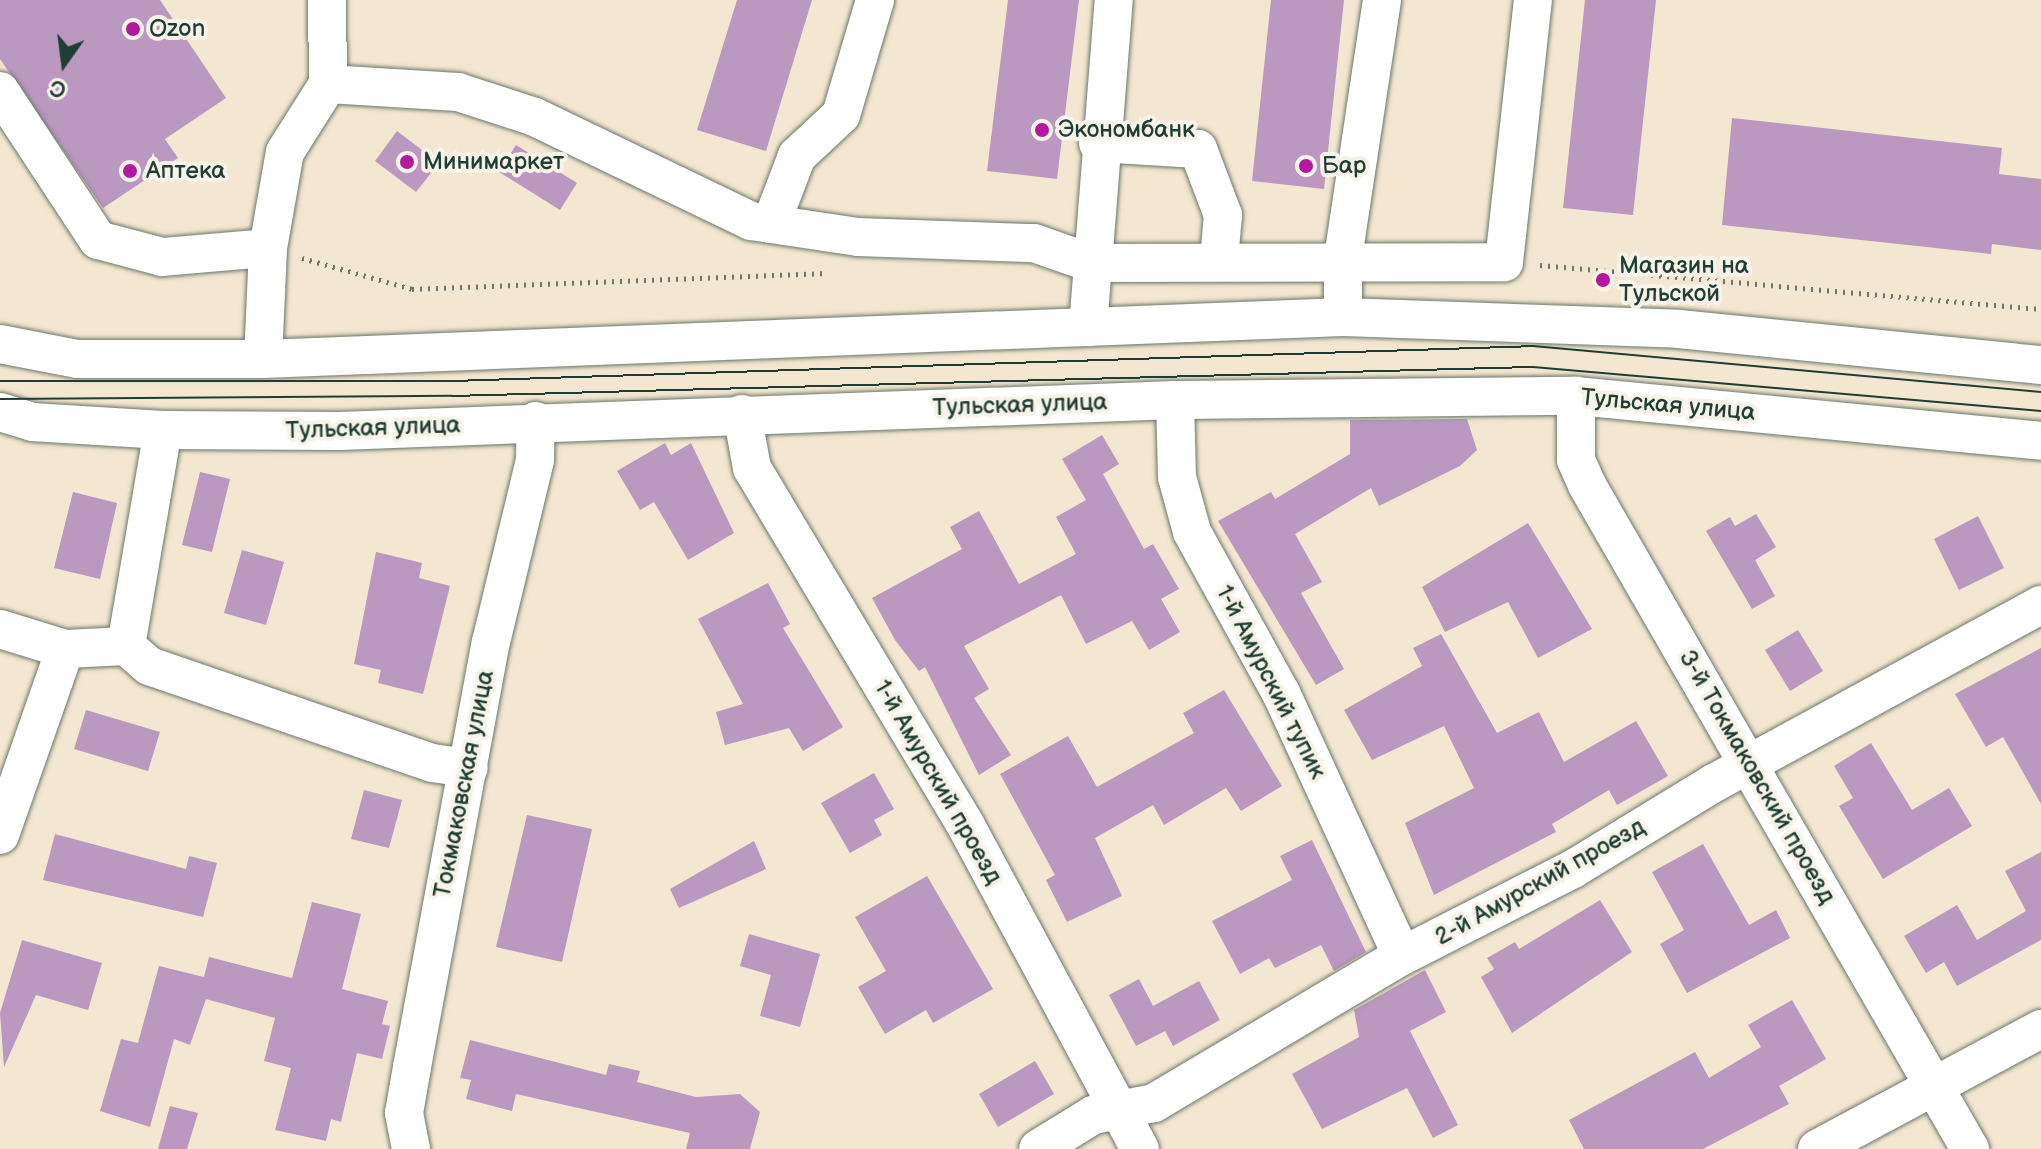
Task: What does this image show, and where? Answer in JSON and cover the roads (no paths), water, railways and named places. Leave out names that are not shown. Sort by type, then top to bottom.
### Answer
[{"type":"street","points":[[263,359],[268,248],[285,152],[328,84],[327,0]]},
{"type":"street","points":[[771,224],[797,156],[841,115],[875,0]]},
{"type":"street","points":[[1088,327],[1098,143],[1114,0]]},
{"type":"street","points":[[1343,317],[1343,258],[1382,0]]},
{"type":"street","points":[[328,84],[458,92],[535,117],[771,224],[858,237],[1034,243],[1091,263],[1343,258],[1504,262],[1533,0]]},
{"type":"street","points":[[0,91],[98,240],[162,257],[268,248]]},
{"type":"street","points":[[1098,143],[1198,149],[1223,215],[1219,259]]},
{"type":"street","points":[[0,344],[77,359],[263,359],[1343,317],[1679,329],[2041,365]]},
{"type":"street","name":"Тульская улица","points":[[0,412],[32,422],[163,430],[1175,400],[1576,396],[2041,441]]},
{"type":"street","name":"3-й Токмаковский проезд","points":[[1576,396],[1574,444],[1587,485],[1939,1085],[1970,1149]]},
{"type":"street","name":"1-й Амурский тупик","points":[[1175,400],[1177,477],[1192,532],[1281,693],[1402,956]]},
{"type":"street","name":"1-й Амурский проезд","points":[[742,414],[752,468],[965,824],[1140,1149]]},
{"type":"street","name":"Токмаковская улица","points":[[411,1149],[404,1113],[469,768],[535,460],[536,421]]},
{"type":"street","points":[[126,646],[164,460],[163,430]]},
{"type":"street","name":"2-й Амурский проезд","points":[[1038,1149],[1093,1115],[1118,1113],[1154,1103],[1402,956],[1573,869],[1751,765],[2041,605]]},
{"type":"street","points":[[0,629],[65,649],[126,646],[149,666],[432,763],[469,768]]},
{"type":"street","points":[[0,835],[65,649]]},
{"type":"street","points":[[1817,1149],[2041,1029]]},
{"type":"tram line","points":[[0,381],[453,381],[1534,346],[2041,392]]},
{"type":"tram line","points":[[0,399],[452,396],[1533,367],[2041,411]]},
{"type":"place","name":"Ozon","points":[[133,29]]},
{"type":"place","name":"Экономбанк","points":[[1042,130]]},
{"type":"place","name":"Минимаркет","points":[[407,162]]},
{"type":"place","name":"Бар","points":[[1306,166]]},
{"type":"place","name":"Аптека","points":[[130,171]]},
{"type":"place","name":"Магазин на Тульской","points":[[1603,280]]}]
